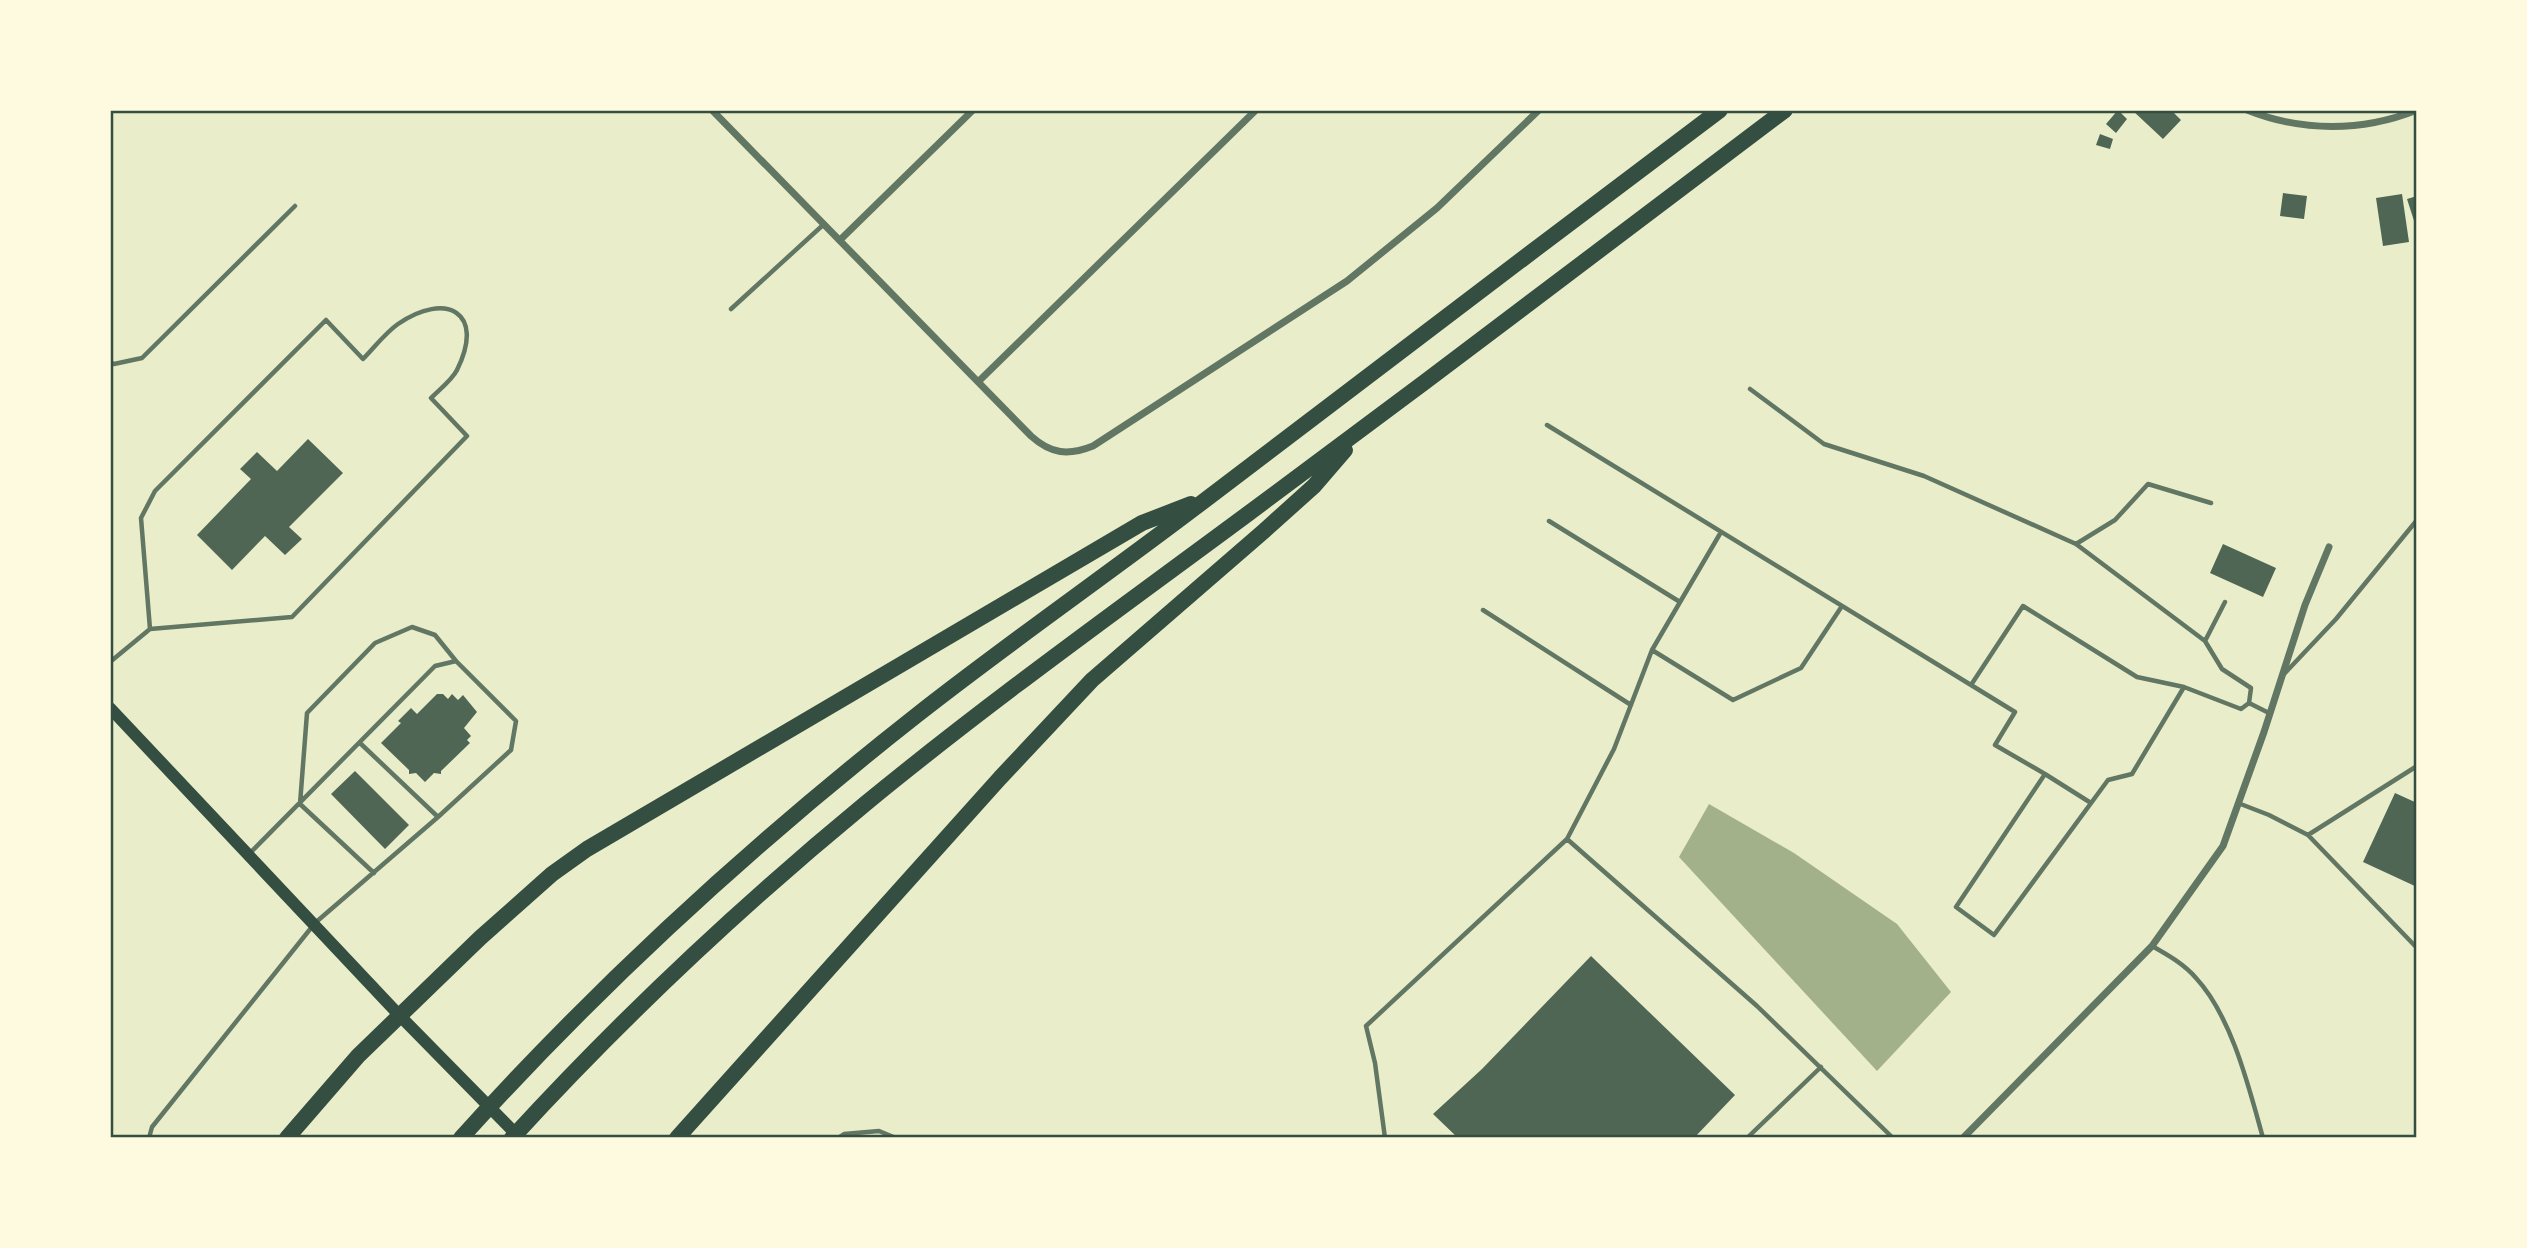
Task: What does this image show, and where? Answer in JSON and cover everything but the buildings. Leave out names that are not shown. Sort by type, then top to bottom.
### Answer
[{"type":"highway","points":[[461,1138],[552,1040],[729,871],[840,777],[919,713],[1720,110]]},
{"type":"highway","points":[[512,1138],[578,1067],[722,928],[866,803],[1033,674],[1785,110]]},
{"type":"highway","points":[[677,1138],[1091,680],[1304,495],[1365,427]]},
{"type":"highway","points":[[287,1138],[358,1056],[480,938],[552,874],[587,849],[1142,523],[1209,497]]},
{"type":"main road","points":[[110,708],[401,1017],[520,1138]]},
{"type":"street","points":[[712,110],[1042,446],[1076,453],[1093,446],[1347,281],[1437,208],[1539,110]]},
{"type":"street","points":[[840,240],[973,110]]},
{"type":"street","points":[[979,381],[1256,110]]},
{"type":"street","points":[[2247,110],[2306,126],[2341,127],[2397,118],[2417,110]]},
{"type":"street","points":[[1963,1138],[2152,946],[2223,846],[2305,605],[2329,547]]},
{"type":"lane","points":[[110,362],[114,364],[142,358],[295,206]]},
{"type":"lane","points":[[731,309],[824,224]]},
{"type":"lane","points":[[110,662],[150,629],[292,617],[467,436],[431,398],[456,371],[467,340],[466,324],[458,312],[442,306],[421,312],[397,325],[363,359],[326,320],[155,491],[141,518],[150,629]]},
{"type":"lane","points":[[1750,389],[1824,444],[1924,476],[2076,544],[2205,640],[2222,670],[2251,688],[2249,703],[2241,709],[2184,687],[2137,677],[2023,606],[1971,685]]},
{"type":"lane","points":[[1547,425],[2015,712],[1995,745],[2091,803]]},
{"type":"lane","points":[[2076,544],[2115,520],[2148,484],[2211,503]]},
{"type":"lane","points":[[2282,676],[2336,619],[2417,520]]},
{"type":"lane","points":[[1549,521],[1680,602]]},
{"type":"lane","points":[[1385,1138],[1375,1063],[1366,1026],[1567,839],[1614,749],[1651,650],[1721,532]]},
{"type":"lane","points":[[2205,640],[2225,602]]},
{"type":"lane","points":[[1651,650],[1734,700],[1801,668],[1842,606]]},
{"type":"lane","points":[[1483,610],[1631,705]]},
{"type":"lane","points":[[149,1138],[152,1127],[315,923],[438,817],[510,750],[516,721],[456,661],[435,635],[411,627],[375,643],[307,713],[300,804]]},
{"type":"lane","points":[[249,854],[435,666],[456,661]]},
{"type":"lane","points":[[2045,774],[1956,907],[1994,935],[2108,780],[2132,774],[2184,687]]},
{"type":"lane","points":[[2249,703],[2269,713]]},
{"type":"lane","points":[[360,743],[438,817]]},
{"type":"lane","points":[[2308,835],[2417,765]]},
{"type":"lane","points":[[2238,803],[2308,835],[2417,948]]},
{"type":"lane","points":[[300,804],[374,873]]},
{"type":"lane","points":[[1567,839],[1747,996],[1893,1138]]},
{"type":"lane","points":[[2152,946],[2197,978],[2218,1010],[2242,1066],[2263,1138]]},
{"type":"lane","points":[[1747,1138],[1821,1067]]},
{"type":"lane","points":[[838,1138],[844,1134],[880,1131],[896,1138]]},
{"type":"shaded area","points":[[1709,804],[1794,853],[1897,924],[1951,992],[1877,1071],[1679,857]]}]
